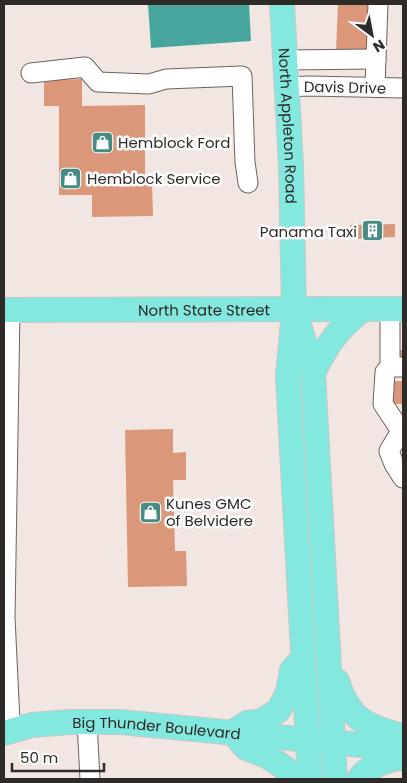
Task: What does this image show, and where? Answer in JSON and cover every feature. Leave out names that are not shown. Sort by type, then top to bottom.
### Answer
[{"type":"main road","name":"North Appleton Road","points":[[282,4],[291,165],[294,310]]},
{"type":"main road","points":[[313,373],[331,340],[343,325],[363,309]]},
{"type":"main road","name":"North State Street","points":[[7,310],[396,309]]},
{"type":"main road","points":[[294,310],[313,373],[335,779]]},
{"type":"main road","points":[[294,310],[288,377],[310,779]]},
{"type":"main road","points":[[293,779],[286,769],[267,756],[246,748],[232,733],[247,723],[262,721],[279,710],[288,692],[292,670],[303,660]]},
{"type":"main road","points":[[329,676],[337,681],[348,708],[361,721],[403,736]]},
{"type":"main road","name":"Big Thunder Boulevard","points":[[4,733],[32,726],[69,722],[120,722],[334,744],[403,749]]},
{"type":"main road","points":[[359,779],[377,765],[396,758],[403,758]]},
{"type":"street","points":[[375,87],[378,4]]},
{"type":"street","points":[[285,60],[376,59]]},
{"type":"street","points":[[31,73],[85,67],[98,82],[149,84],[166,78],[242,76],[236,128],[245,162],[248,184]]},
{"type":"street","name":"Davis Drive","points":[[287,87],[403,88]]},
{"type":"street","points":[[396,309],[397,367],[385,372],[383,404],[402,430],[390,451],[394,464],[403,478]]},
{"type":"street","points":[[4,733],[10,722],[5,617],[7,310]]},
{"type":"street","points":[[87,722],[90,779]]},
{"type":"water","points":[[148,4],[249,4],[251,41],[151,48]]},
{"type":"building","points":[[338,4],[370,4],[368,52],[336,51]]},
{"type":"building","name":"Hemblock Ford","points":[[82,79],[82,106],[145,105],[145,183],[152,183],[153,216],[92,217],[92,195],[59,195],[59,106],[44,106],[44,80]]},
{"type":"building","name":"Panama Taxi","points":[[395,224],[395,237],[351,239],[350,225]]},
{"type":"building","points":[[399,350],[403,350],[403,360],[399,360]]},
{"type":"building","points":[[388,381],[403,381],[403,404],[389,404]]},
{"type":"building","name":"Kunes GMC of Belvidere","points":[[173,429],[173,453],[186,452],[186,480],[173,480],[175,551],[186,551],[187,586],[128,587],[125,430]]},
{"type":"place","name":"Hemblock Ford","points":[[102,142]]},
{"type":"place","name":"Hemblock Service","points":[[71,178]]},
{"type":"place","name":"Panama Taxi","points":[[373,231]]},
{"type":"place","name":"Kunes GMC of Belvidere","points":[[150,512]]}]
